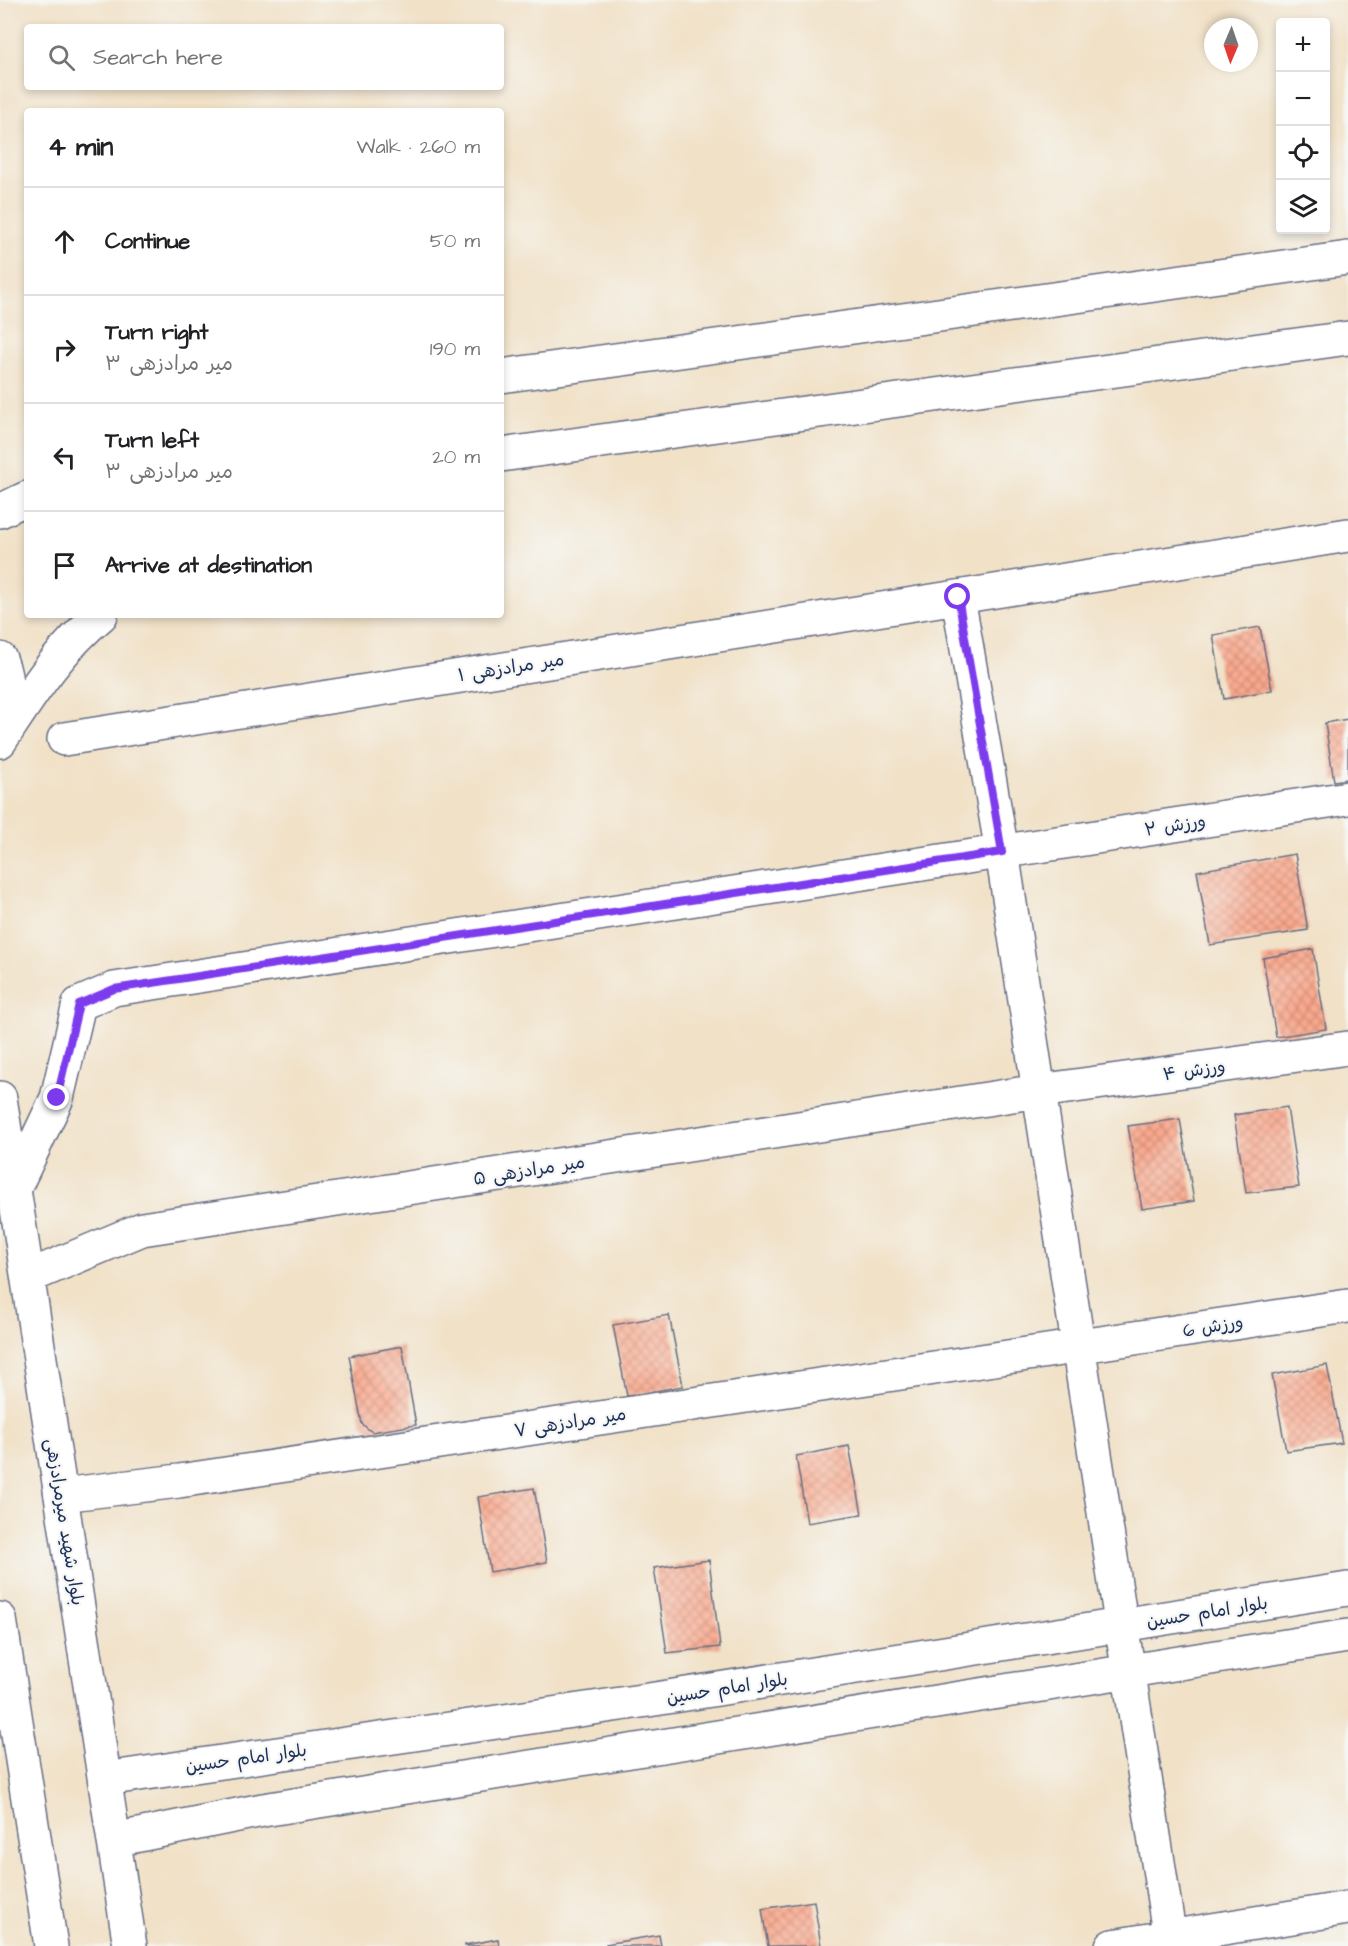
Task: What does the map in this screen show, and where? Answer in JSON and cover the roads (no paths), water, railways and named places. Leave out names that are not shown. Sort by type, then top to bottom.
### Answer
[{"type":"street","points":[[504,376],[1348,258]]},
{"type":"street","points":[[504,455],[1348,338]]},
{"type":"street","points":[[0,511],[24,499]]},
{"type":"street","name":"میر مرادزهی ۱","points":[[64,739],[1348,536]]},
{"type":"street","points":[[958,597],[1002,852],[1171,1941]]},
{"type":"street","points":[[0,740],[39,682],[78,633],[97,618]]},
{"type":"street","points":[[0,659],[6,673],[8,709],[0,740]]},
{"type":"street","name":"ورزش ۲","points":[[14,1189],[57,1098],[79,1004],[114,989],[1348,798]]},
{"type":"street","name":"ورزش ۴","points":[[1039,1091],[1348,1048]]},
{"type":"street","name":"میر مرادزهی ۵","points":[[28,1277],[142,1229],[1039,1091]]},
{"type":"street","name":"بلوار شهید میرمرادزهی","points":[[0,1098],[130,1946]]},
{"type":"street","name":"ورزش 6","points":[[1079,1346],[1348,1306]]},
{"type":"street","name":"میر مرادزهی ۷","points":[[61,1495],[179,1481],[1079,1346]]},
{"type":"street","name":"بلوار امام حسین","points":[[105,1779],[644,1701],[1348,1589]]},
{"type":"street","points":[[0,1619],[51,1946]]},
{"type":"street","points":[[114,1840],[263,1809],[1348,1636]]},
{"type":"street","points":[[1112,1946],[1171,1941],[1348,1908]]}]
